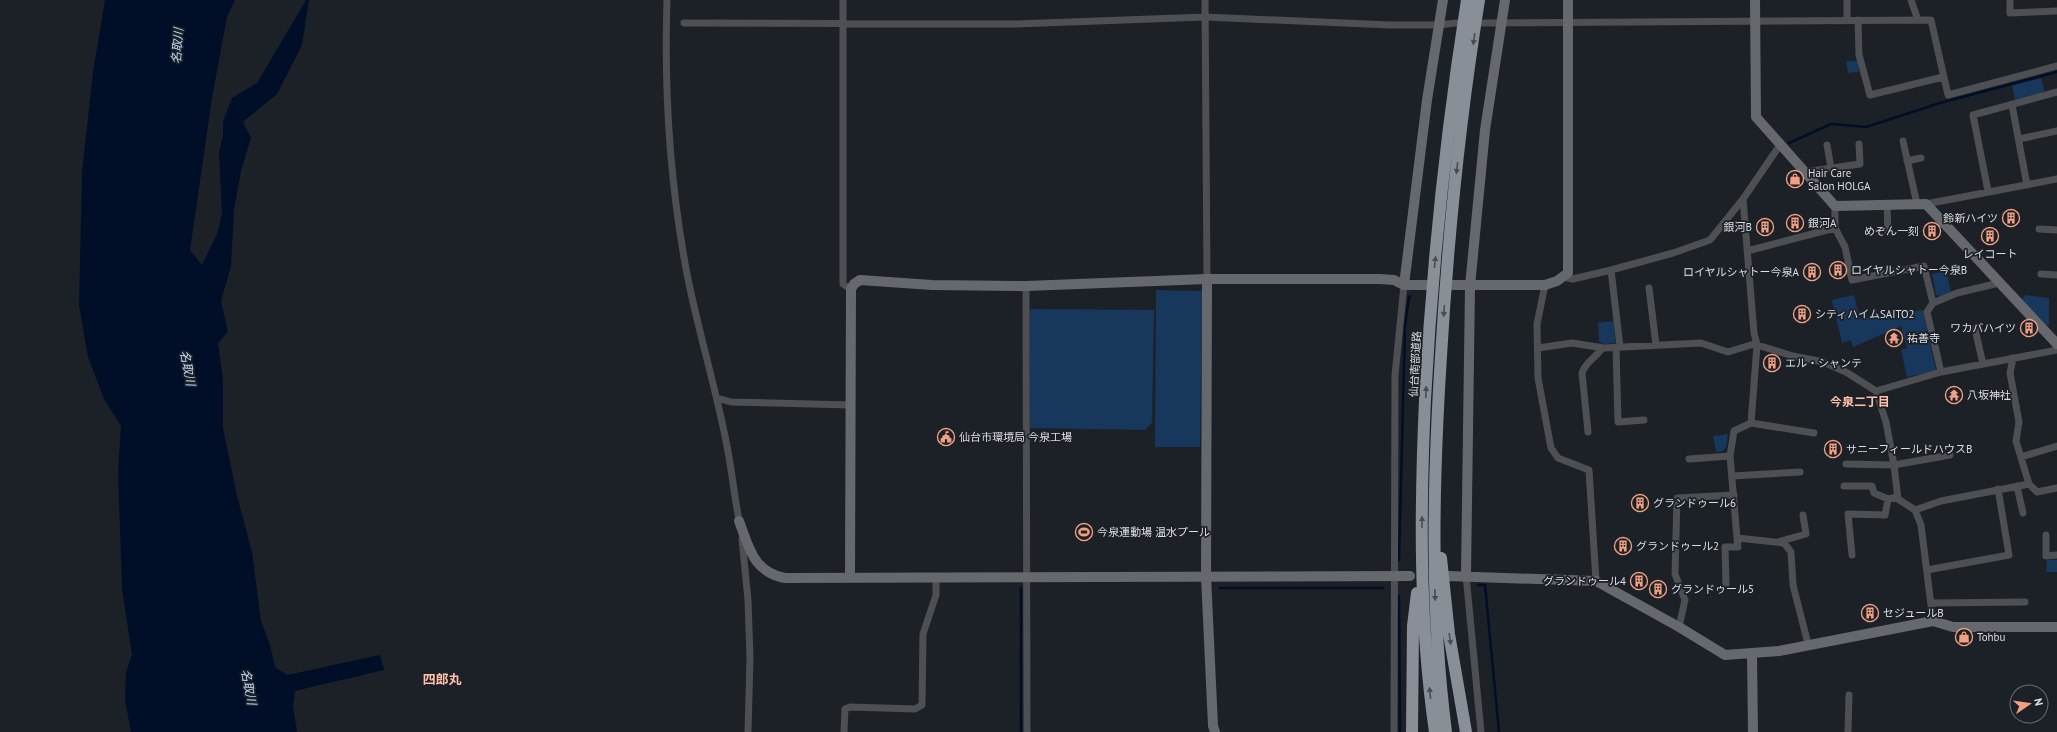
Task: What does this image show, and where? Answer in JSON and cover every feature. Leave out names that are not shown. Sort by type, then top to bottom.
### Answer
[{"type":"highway","name":"仙台南部道路","points":[[1435,732],[1426,656],[1422,551],[1422,462],[1434,271],[1445,160],[1467,0]]},
{"type":"highway","points":[[1446,732],[1442,697],[1435,591],[1435,447],[1446,274],[1456,171],[1479,0]]},
{"type":"highway","points":[[1435,447],[1444,593],[1455,679],[1466,732]]},
{"type":"highway","points":[[1412,732],[1413,626],[1422,551]]},
{"type":"street","points":[[667,0],[666,36],[668,113],[678,218],[691,293],[717,398],[726,442],[744,544],[750,658],[748,732]]},
{"type":"street","points":[[843,0],[843,284],[851,289]]},
{"type":"street","points":[[1205,0],[1207,279],[1206,576],[1213,726],[1215,732]]},
{"type":"street","points":[[1394,732],[1395,375],[1404,285],[1438,25],[1443,0]]},
{"type":"street","points":[[1481,732],[1466,575],[1470,286],[1485,130],[1505,0]]},
{"type":"street","points":[[1453,286],[1545,285],[1557,281],[1568,273],[1568,0]]},
{"type":"street","points":[[1755,0],[1756,117],[1835,206],[1835,228],[1845,247],[1852,280],[1924,266],[1933,303]]},
{"type":"street","points":[[1847,0],[1847,20]]},
{"type":"street","points":[[1911,0],[1918,20]]},
{"type":"street","points":[[2010,0],[2010,13],[2057,11]]},
{"type":"street","points":[[684,23],[1015,24],[1205,17],[1438,25],[1456,24]]},
{"type":"street","points":[[1483,24],[1755,23],[1847,20],[1931,20],[1948,95],[2057,66]]},
{"type":"street","points":[[1858,20],[1859,56],[1870,95],[1943,77]]},
{"type":"street","points":[[1988,191],[1973,115],[2057,92]]},
{"type":"street","points":[[2012,105],[2027,185]]},
{"type":"street","points":[[2019,139],[2057,131]]},
{"type":"street","points":[[1903,141],[1907,161],[1921,204],[2000,283],[2057,344]]},
{"type":"street","points":[[1805,172],[1860,164],[1859,144]]},
{"type":"street","points":[[1563,277],[1572,279],[1612,270],[1673,253],[1710,240],[1743,199],[1780,145]]},
{"type":"street","points":[[1827,145],[1831,168]]},
{"type":"street","points":[[1907,161],[1922,158]]},
{"type":"street","points":[[1835,206],[1888,206],[1921,204],[2057,179]]},
{"type":"street","points":[[1743,199],[1754,333],[1757,345],[1751,423]]},
{"type":"street","points":[[1888,206],[1888,233]]},
{"type":"street","points":[[1747,251],[1835,228]]},
{"type":"street","points":[[2039,229],[2057,230]]},
{"type":"street","points":[[1612,270],[1618,347],[1618,422],[1644,420]]},
{"type":"street","points":[[2042,274],[2057,275]]},
{"type":"street","points":[[850,578],[851,289],[854,284],[860,280],[932,285],[1026,286],[1207,279],[1379,279],[1394,280],[1404,285],[1426,285]]},
{"type":"street","points":[[1941,372],[1927,312],[1933,303],[1957,293],[2000,283]]},
{"type":"street","points":[[1545,285],[1537,324],[1538,378],[1551,448],[1558,458],[1589,470],[1596,581]]},
{"type":"street","points":[[1026,286],[1027,732]]},
{"type":"street","points":[[1649,288],[1656,345]]},
{"type":"street","points":[[1975,329],[1983,364]]},
{"type":"street","points":[[1538,348],[1572,343],[1602,348],[1701,343],[1728,352],[1754,344],[1793,356],[1823,362],[1846,372],[1876,392],[1886,422],[1894,465],[1898,500],[1915,510],[1921,525],[1933,621]]},
{"type":"street","points":[[1588,432],[1582,373],[1585,364],[1596,358],[1602,348]]},
{"type":"street","points":[[1876,392],[1941,372],[2057,350]]},
{"type":"street","points":[[2013,358],[2010,372],[2019,422],[2016,441],[2029,484],[2036,492],[2057,488]]},
{"type":"street","points":[[717,398],[731,402],[851,405]]},
{"type":"street","points":[[1726,584],[1725,547],[1738,547],[1730,456],[1734,431],[1751,423],[1814,433]]},
{"type":"street","points":[[2021,457],[2057,446]]},
{"type":"street","points":[[1846,464],[1894,465],[1950,455]]},
{"type":"street","points":[[1690,459],[1730,456]]},
{"type":"street","points":[[1732,476],[1800,472]]},
{"type":"street","points":[[1915,510],[1941,501],[2029,484]]},
{"type":"street","points":[[1844,486],[1872,486],[1874,493],[1888,499],[1897,497]]},
{"type":"street","points":[[2016,486],[2023,513]]},
{"type":"street","points":[[1927,570],[2009,555],[1998,490]]},
{"type":"street","points":[[1679,627],[1685,600],[1674,574],[1677,498],[1734,495]]},
{"type":"street","points":[[1852,555],[1848,514],[1885,515],[1888,499]]},
{"type":"street","points":[[1778,542],[1806,534],[1804,515]]},
{"type":"street","points":[[739,521],[755,559],[764,570],[773,576],[785,578],[936,580],[1027,576],[1410,576]]},
{"type":"street","points":[[2046,535],[2046,556],[2057,555]]},
{"type":"street","points":[[1737,538],[1784,543],[1791,552],[1793,585],[1808,644]]},
{"type":"street","points":[[1448,576],[1466,575],[1596,581],[1679,627],[1725,655],[1752,654],[1933,621],[1953,627],[2057,627]]},
{"type":"street","points":[[844,732],[845,709],[850,707],[915,709],[922,705],[923,634],[936,595],[936,580]]},
{"type":"street","points":[[1931,604],[2024,602]]},
{"type":"street","points":[[1752,654],[1753,732]]},
{"type":"street","points":[[1848,732],[1849,695]]},
{"type":"shaded area","points":[[1846,61],[1858,61],[1859,72],[1848,73]]},
{"type":"shaded area","points":[[2041,78],[2045,93],[2015,101],[2012,85]]},
{"type":"shaded area","points":[[1946,271],[1951,292],[1941,296],[1936,295],[1932,274]]},
{"type":"shaded area","points":[[1156,290],[1202,291],[1200,447],[1155,447]]},
{"type":"shaded area","points":[[1854,295],[1860,319],[1923,310],[1936,371],[1907,377],[1901,350],[1907,348],[1901,326],[1853,347],[1851,340],[1842,343],[1832,300]]},
{"type":"shaded area","points":[[2025,295],[2049,298],[2049,325],[2046,325],[2022,300]]},
{"type":"shaded area","points":[[1030,309],[1154,310],[1152,423],[1145,430],[1030,428]]},
{"type":"shaded area","points":[[1614,321],[1615,343],[1604,344],[1599,342],[1598,323]]},
{"type":"shaded area","points":[[1728,434],[1726,447],[1723,451],[1716,452],[1713,436]]},
{"type":"shaded area","points":[[2047,560],[2057,560],[2057,572],[2046,572]]},
{"type":"water","name":"名取川","points":[[105,0],[235,0],[227,17],[212,98],[190,250],[202,265],[217,234],[222,214],[219,152],[223,136],[223,122],[232,98],[257,83],[306,0],[309,0],[302,45],[277,94],[243,122],[251,138],[241,171],[234,210],[231,266],[221,301],[228,332],[218,343],[223,379],[223,428],[237,496],[252,552],[261,621],[270,645],[275,667],[287,675],[380,655],[384,670],[295,691],[293,706],[297,732],[131,732],[125,700],[126,672],[132,655],[122,589],[118,470],[121,426],[104,399],[88,357],[79,305],[82,172],[93,72]]},
{"type":"waterway","points":[[1789,143],[1831,124],[1866,127],[1940,103],[2057,72]]},
{"type":"waterway","points":[[1399,560],[1405,326],[1409,297],[1411,296]]},
{"type":"waterway","points":[[1478,585],[1485,585],[1499,732]]},
{"type":"waterway","points":[[1021,588],[1021,732]]},
{"type":"waterway","points":[[1220,588],[1383,588]]},
{"type":"waterway","points":[[1399,596],[1400,732]]},
{"type":"place","name":"Hair Care Salon HOLGA","points":[[1795,179]]},
{"type":"place","name":"鈴新ハイツ","points":[[2011,218]]},
{"type":"place","name":"銀河A","points":[[1795,223]]},
{"type":"place","name":"銀河B","points":[[1765,227]]},
{"type":"place","name":"めぞん一刻","points":[[1932,231]]},
{"type":"place","name":"レイコート","points":[[1990,236]]},
{"type":"place","name":"ロイヤルシャトー今泉B","points":[[1838,270]]},
{"type":"place","name":"ロイヤルシャトー今泉A","points":[[1812,272]]},
{"type":"place","name":"シティハイムSAITO2","points":[[1802,314]]},
{"type":"place","name":"ワカバハイツ","points":[[2029,328]]},
{"type":"place","name":"祐善寺","points":[[1894,338]]},
{"type":"place","name":"エル・シャンテ","points":[[1772,363]]},
{"type":"place","name":"八坂神社","points":[[1954,395]]},
{"type":"place","name":"仙台市環境局 今泉工場","points":[[946,437]]},
{"type":"place","name":"サニーフィールドハウスB","points":[[1833,449]]},
{"type":"place","name":"グランドゥール6","points":[[1640,503]]},
{"type":"place","name":"今泉運動場 温水プール","points":[[1084,532]]},
{"type":"place","name":"グランドゥール2","points":[[1623,546]]},
{"type":"place","name":"グランドゥール4","points":[[1639,581]]},
{"type":"place","name":"グランドゥール5","points":[[1658,589]]},
{"type":"place","name":"セジュールB","points":[[1870,613]]},
{"type":"place","name":"Tohbu","points":[[1964,637]]},
{"type":"district","name":"今泉二丁目","points":[[1860,401]]},
{"type":"district","name":"四郎丸","points":[[442,679]]}]
